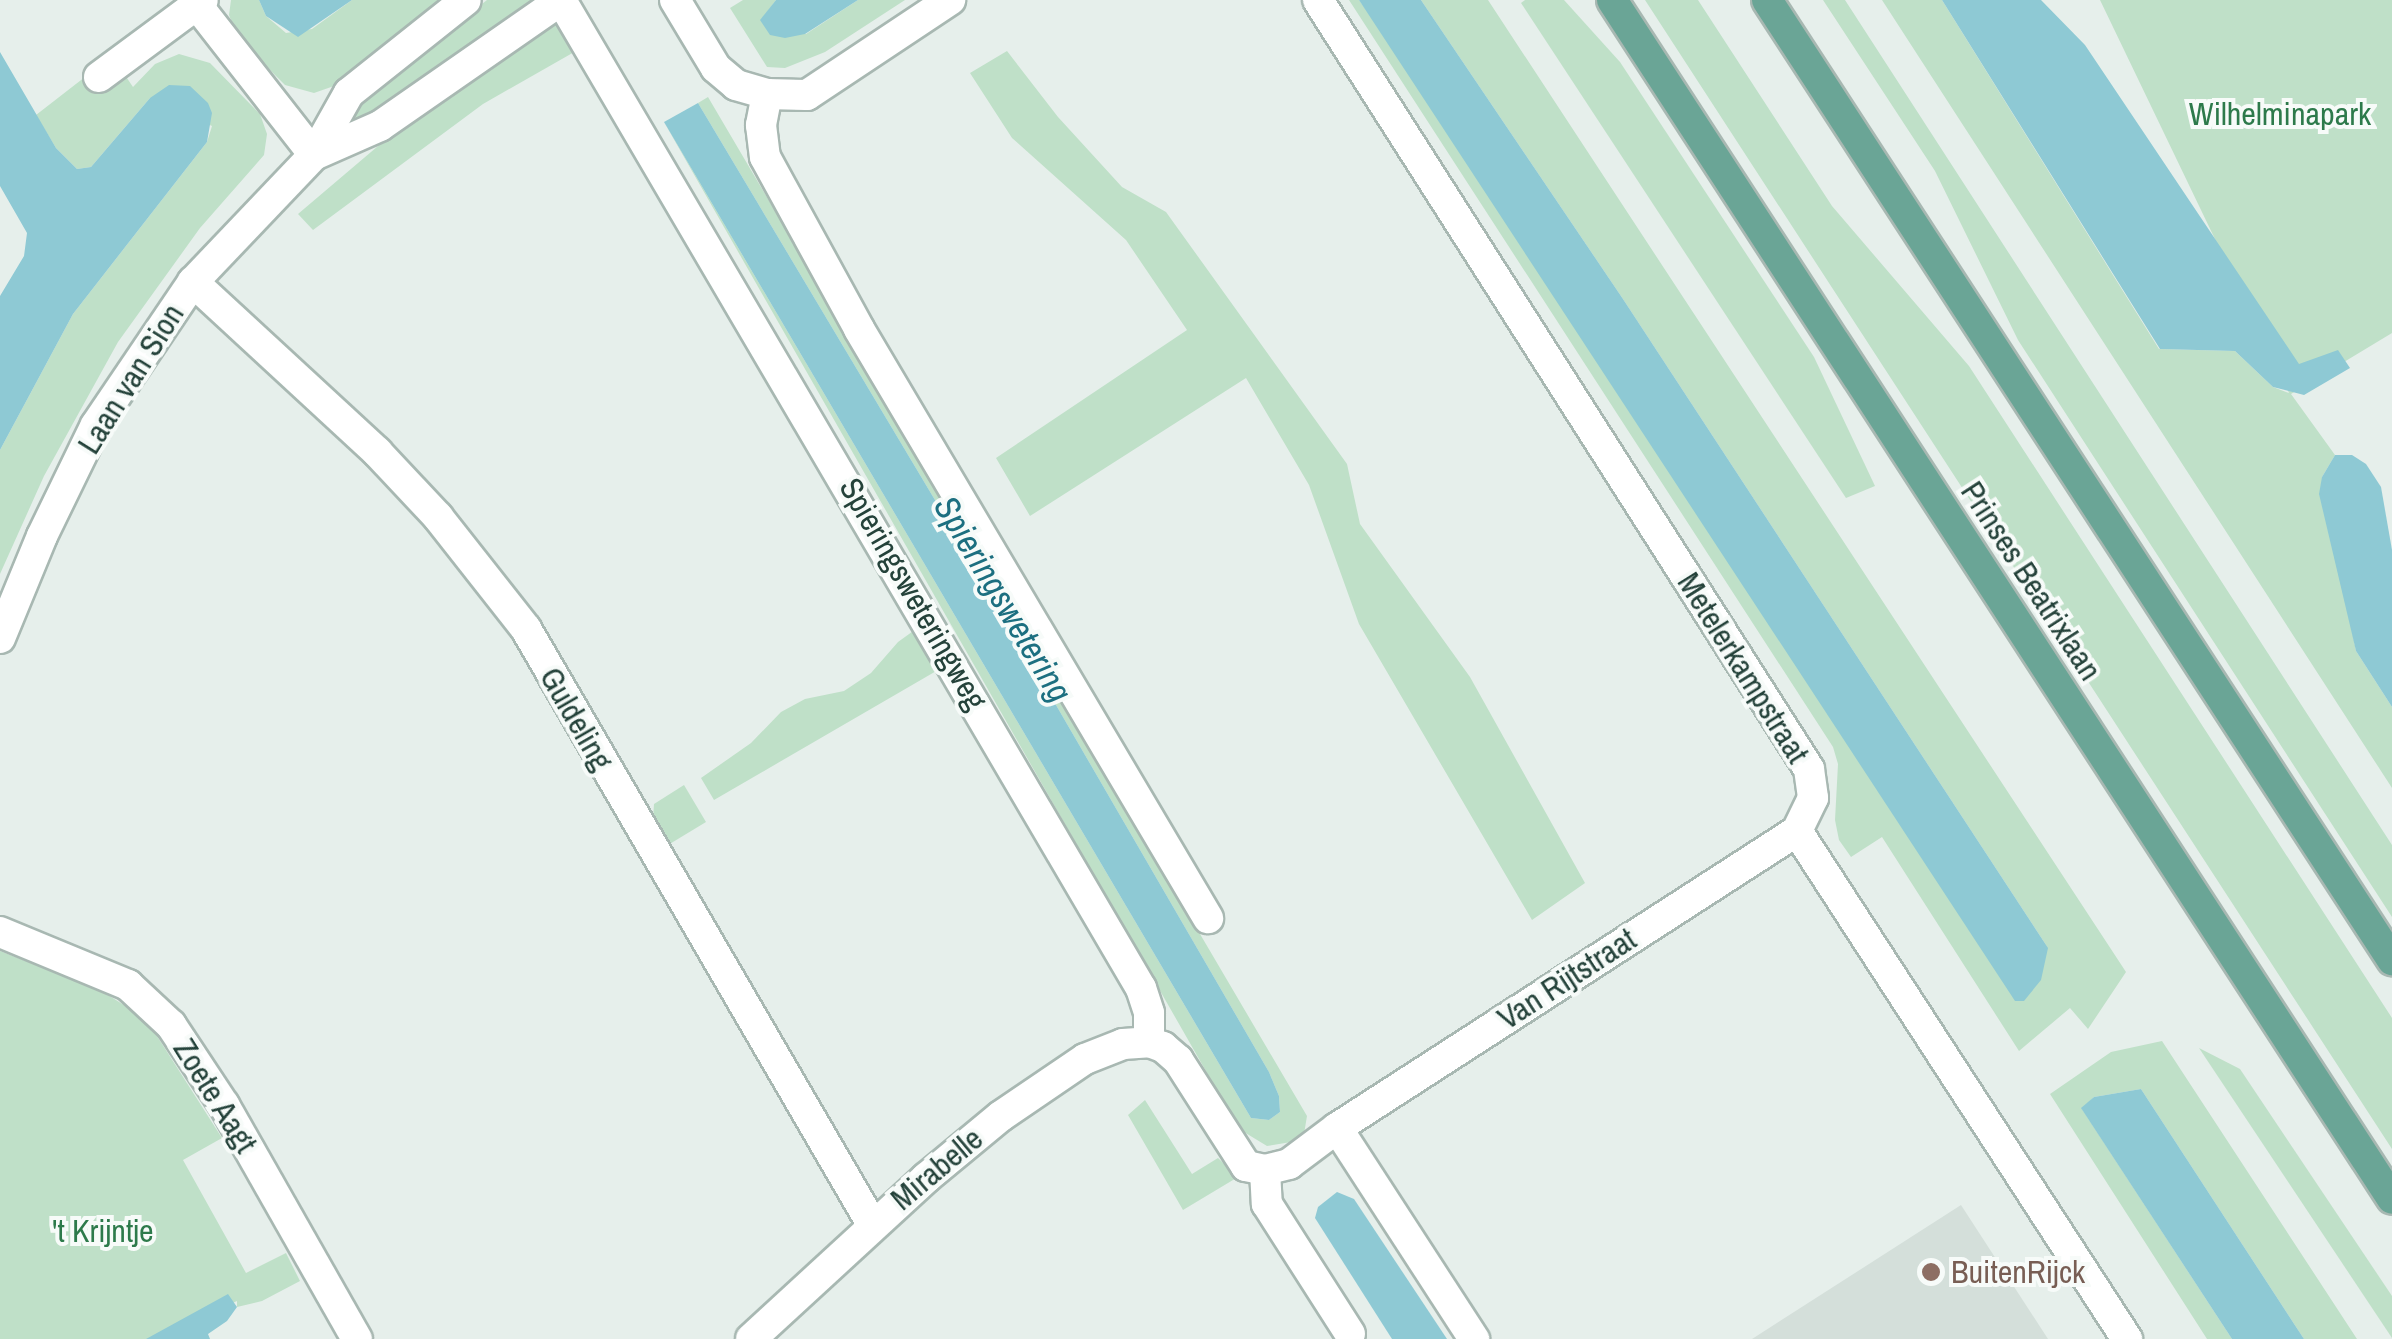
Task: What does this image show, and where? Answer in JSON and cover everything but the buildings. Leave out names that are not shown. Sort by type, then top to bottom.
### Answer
[{"type":"main road","name":"Prinses Beatrixlaan","points":[[1612,0],[2392,1200]]},
{"type":"main road","points":[[1767,0],[2392,960]]},
{"type":"street","name":"Laan van Sion","points":[[0,638],[42,536],[96,426],[192,282],[314,155],[349,93],[466,0]]},
{"type":"street","name":"Laan van Sion","points":[[314,155],[380,126],[561,0]]},
{"type":"street","name":"Spieringsweteringweg","points":[[561,0],[598,57],[1142,988],[1149,1013],[1149,1042]]},
{"type":"street","points":[[675,0],[716,68],[736,85],[767,94],[808,94],[950,0]]},
{"type":"street","name":"Metelerkampstraat","points":[[1318,0],[1808,769],[1812,798],[1798,831]]},
{"type":"street","points":[[99,78],[200,2],[314,155]]},
{"type":"street","points":[[767,94],[761,124],[765,157],[859,330],[1208,918]]},
{"type":"street","name":"Guldeling","points":[[192,282],[377,452],[438,517],[526,630],[872,1224]]},
{"type":"street","points":[[1798,831],[2128,1339]]},
{"type":"street","name":"Van Rijtstraat","points":[[1337,1128],[1798,831]]},
{"type":"street","name":"Zoete Aagt","points":[[0,932],[128,985],[170,1024],[224,1105],[357,1339]]},
{"type":"street","points":[[1149,1042],[1178,1060],[1246,1166],[1265,1170],[1289,1164],[1337,1128],[1474,1339]]},
{"type":"street","name":"Mirabelle","points":[[751,1339],[872,1224],[1001,1116],[1085,1059],[1123,1044],[1149,1042]]},
{"type":"street","points":[[1265,1170],[1267,1204],[1350,1334]]},
{"type":"shaded area","name":"BuitenRijck","points":[[1961,1205],[2048,1339],[1752,1339]]},
{"type":"green space","points":[[231,0],[259,0],[266,16],[286,33],[312,29],[352,0],[439,0],[334,86],[314,93],[285,85],[238,38],[229,15]]},
{"type":"green space","points":[[487,0],[545,0],[367,121],[352,118],[351,109]]},
{"type":"green space","points":[[743,0],[776,0],[761,20],[806,34],[858,0],[905,0],[825,52],[785,68],[767,67],[730,8]]},
{"type":"green space","points":[[1349,0],[1359,0],[2048,948],[1623,299],[1421,0],[1488,0],[2126,972],[2088,1029],[2070,1008],[2019,1051],[1882,837],[1851,857],[1839,840],[1835,820],[1838,764],[1833,747]]},
{"type":"green space","points":[[1564,0],[1620,62],[1814,357],[1875,486],[1846,498],[1521,3]]},
{"type":"green space","points":[[1645,0],[1698,0],[1832,206],[1969,366],[2392,1018],[2392,1149]]},
{"type":"green space","points":[[1823,0],[1845,0],[2392,845],[2392,917],[2018,340],[1935,171]]},
{"type":"green space","name":"Wilhelminapark","points":[[1882,0],[1942,0],[2159,349],[2235,351],[2273,387],[2289,393],[2100,0],[2392,0],[2392,333],[2291,394],[2335,455],[2322,477],[2356,651],[2392,707],[2392,788]]},
{"type":"green space","points":[[559,22],[576,51],[483,104],[313,230],[298,214],[391,135]]},
{"type":"green space","points":[[1007,51],[1058,117],[1122,187],[1166,212],[1347,464],[1360,524],[1470,677],[1585,883],[1532,920],[1359,624],[1309,485],[1246,378],[1030,516],[996,458],[1187,330],[1126,240],[1012,138],[970,73]]},
{"type":"green space","points":[[179,54],[210,63],[260,114],[267,134],[264,155],[200,228],[118,342],[44,476],[0,574],[0,450],[73,314],[207,142],[212,126],[150,98],[91,167],[77,169],[56,148],[36,115],[112,56],[133,87],[155,64]]},
{"type":"green space","points":[[708,97],[1307,1116],[1304,1134],[1291,1142],[1267,1146],[1239,1129],[664,122],[1251,1118],[1269,1120],[1280,1112],[1279,1096],[1269,1072],[1009,624],[698,103]]},
{"type":"green space","points":[[916,629],[938,670],[714,800],[701,778],[751,743],[781,712],[805,699],[844,691],[871,673],[898,642]]},
{"type":"green space","points":[[684,785],[706,822],[668,845],[653,820],[654,804]]},
{"type":"green space","name":"'t Krijntje","points":[[0,951],[100,990],[135,1012],[155,1033],[222,1138],[183,1160],[246,1273],[286,1253],[300,1281],[262,1301],[237,1307],[237,1301],[154,1339],[0,1339]]},
{"type":"green space","points":[[2162,1041],[2357,1339],[2304,1339],[2141,1089],[2094,1097],[2082,1109],[2232,1339],[2207,1339],[2050,1094],[2111,1052]]},
{"type":"green space","points":[[2199,1048],[2240,1069],[2392,1296],[2392,1338]]},
{"type":"green space","points":[[1145,1100],[1192,1174],[1218,1158],[1238,1177],[1183,1210],[1128,1115]]},
{"type":"water","points":[[259,0],[352,0],[298,37],[266,16]]},
{"type":"water","points":[[776,0],[858,0],[805,34],[785,38],[770,35],[760,20]]},
{"type":"water","points":[[1359,0],[1421,0],[1623,299],[2048,948],[2041,980],[2024,1001],[2015,1001]]},
{"type":"water","points":[[1942,0],[2041,0],[2085,45],[2299,364],[2338,350],[2350,368],[2304,395],[2273,387],[2235,351],[2160,349]]},
{"type":"water","points":[[0,52],[56,148],[77,169],[91,167],[150,98],[169,85],[190,86],[208,103],[212,113],[207,142],[73,314],[0,450],[0,296],[24,256],[27,233],[0,186]]},
{"type":"water","points":[[698,103],[1009,624],[1269,1072],[1279,1096],[1280,1112],[1269,1120],[1251,1118],[664,122]]},
{"type":"water","points":[[2335,455],[2352,455],[2366,464],[2381,487],[2392,550],[2392,707],[2356,651],[2319,494],[2322,477]]},
{"type":"water","points":[[2141,1089],[2304,1339],[2232,1339],[2081,1108],[2094,1097]]},
{"type":"water","points":[[1337,1192],[1354,1199],[1447,1339],[1392,1339],[1315,1218],[1318,1207]]},
{"type":"water","points":[[228,1294],[237,1307],[227,1321],[208,1334],[210,1339],[146,1339]]},
{"type":"place","name":"BuitenRijck","points":[[1931,1272]]},
{"type":"water label","name":"Spieringswetering","points":[[1003,599]]}]
